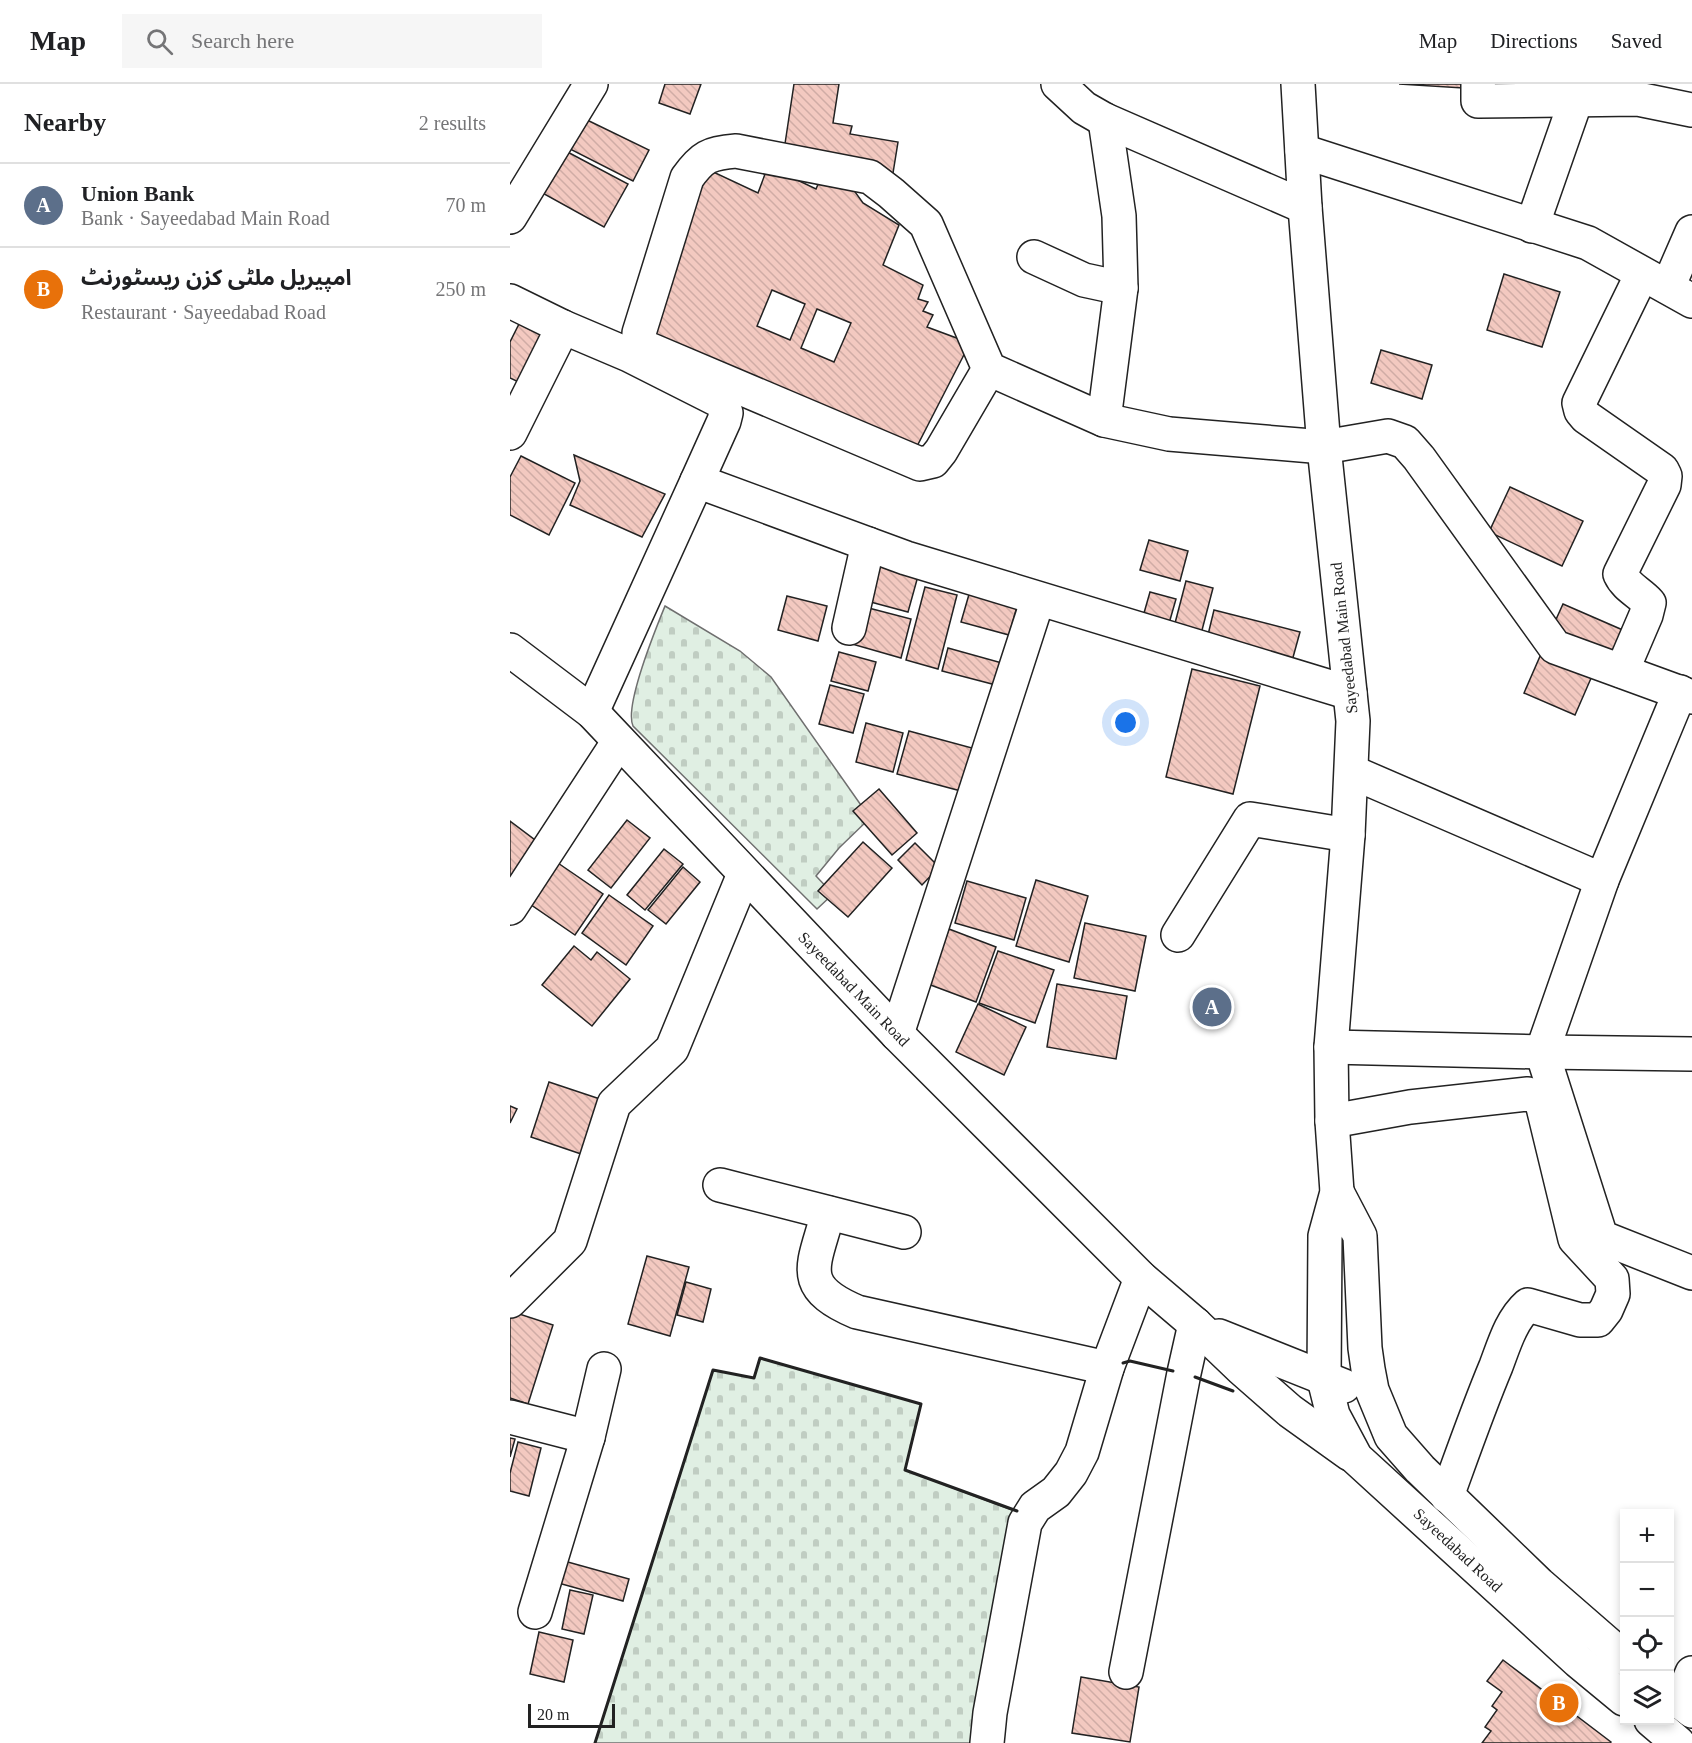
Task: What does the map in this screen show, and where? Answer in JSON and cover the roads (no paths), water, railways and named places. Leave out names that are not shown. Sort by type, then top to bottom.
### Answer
[{"type":"street","points":[[510,217],[591,84]]},
{"type":"street","points":[[1058,84],[1094,104],[1305,207]]},
{"type":"street","name":"Sayeedabad Main Road","points":[[1298,84],[1305,207],[1324,447],[1353,721],[1348,835],[1331,1047],[1332,1121],[1337,1192],[1325,1236],[1324,1379]]},
{"type":"street","points":[[1478,84],[1478,101],[1576,100],[1638,92],[1692,110]]},
{"type":"street","points":[[1532,226],[1576,100]]},
{"type":"street","points":[[1094,104],[1119,216],[1121,288],[1104,420]]},
{"type":"street","points":[[727,393],[644,347],[639,340],[639,333],[687,178],[700,159],[717,152],[736,151],[870,177],[926,224],[989,369],[1104,420],[1169,434],[1324,447],[1388,436],[1405,442],[1419,458],[1555,647],[1686,695],[1602,880],[1542,1053],[1601,1238],[1692,1273]]},
{"type":"street","points":[[1302,151],[1588,243],[1667,287]]},
{"type":"street","points":[[1622,671],[1647,615],[1649,603],[1624,583],[1620,574],[1664,485],[1665,476],[1662,470],[1586,417],[1579,403],[1667,287],[1692,232]]},
{"type":"street","points":[[1034,257],[1084,280],[1121,288]]},
{"type":"street","points":[[510,301],[629,355],[920,464],[933,461],[941,452],[989,369]]},
{"type":"street","points":[[510,433],[563,327]]},
{"type":"street","points":[[592,712],[724,422],[727,393]]},
{"type":"street","points":[[697,481],[868,544],[1038,599],[1350,693]]},
{"type":"street","points":[[849,628],[868,544]]},
{"type":"street","points":[[897,1034],[1038,599]]},
{"type":"street","name":"Sayeedabad Main Road","points":[[510,650],[592,712],[897,1034],[1141,1278],[1290,1411],[1356,1458]]},
{"type":"street","points":[[510,908],[619,741]]},
{"type":"street","points":[[1352,772],[1602,880]]},
{"type":"street","points":[[1178,935],[1250,819],[1348,835]]},
{"type":"street","points":[[510,1301],[570,1241],[614,1104],[672,1049],[744,874]]},
{"type":"street","points":[[1331,1047],[1542,1053],[1692,1054]]},
{"type":"street","points":[[1332,1121],[1410,1107],[1528,1094],[1539,1098],[1575,1239],[1611,1279],[1613,1294],[1606,1310],[1598,1320],[1580,1320],[1528,1305],[1520,1312],[1509,1332],[1447,1496]]},
{"type":"street","points":[[720,1185],[904,1232]]},
{"type":"street","name":"Sayeedabad Main Road","points":[[1197,1326],[1249,1350],[1324,1379],[1348,1387],[1372,1390],[1365,1348],[1360,1236],[1337,1192]]},
{"type":"street","points":[[828,1212],[814,1267],[814,1280],[836,1303],[857,1312],[1107,1368]]},
{"type":"street","points":[[987,1743],[990,1713],[1025,1523],[1035,1507],[1056,1492],[1071,1473],[1083,1452],[1107,1368],[1141,1278]]},
{"type":"street","points":[[1126,1672],[1184,1373],[1197,1326]]},
{"type":"street","points":[[535,1612],[588,1437],[604,1369]]},
{"type":"street","name":"Sayeedabad Road","points":[[1324,1379],[1333,1414],[1356,1458],[1620,1696]]},
{"type":"street","points":[[1290,1411],[1311,1416],[1333,1414],[1347,1410],[1372,1390]]},
{"type":"street","name":"Sayeedabad Road","points":[[1372,1390],[1391,1436],[1420,1469],[1539,1584],[1620,1655]]},
{"type":"street","points":[[510,1418],[588,1437]]},
{"type":"street","points":[[1356,1458],[1353,1448],[1355,1437],[1362,1430],[1372,1427],[1383,1429],[1391,1436]]},
{"type":"street","points":[[1657,1725],[1678,1743]]},
{"type":"place","name":"Union Bank","points":[[1212,1007]]},
{"type":"place","name":"امپیریل ملٹی کزن ریسٹورنٹ","points":[[1559,1703]]}]
